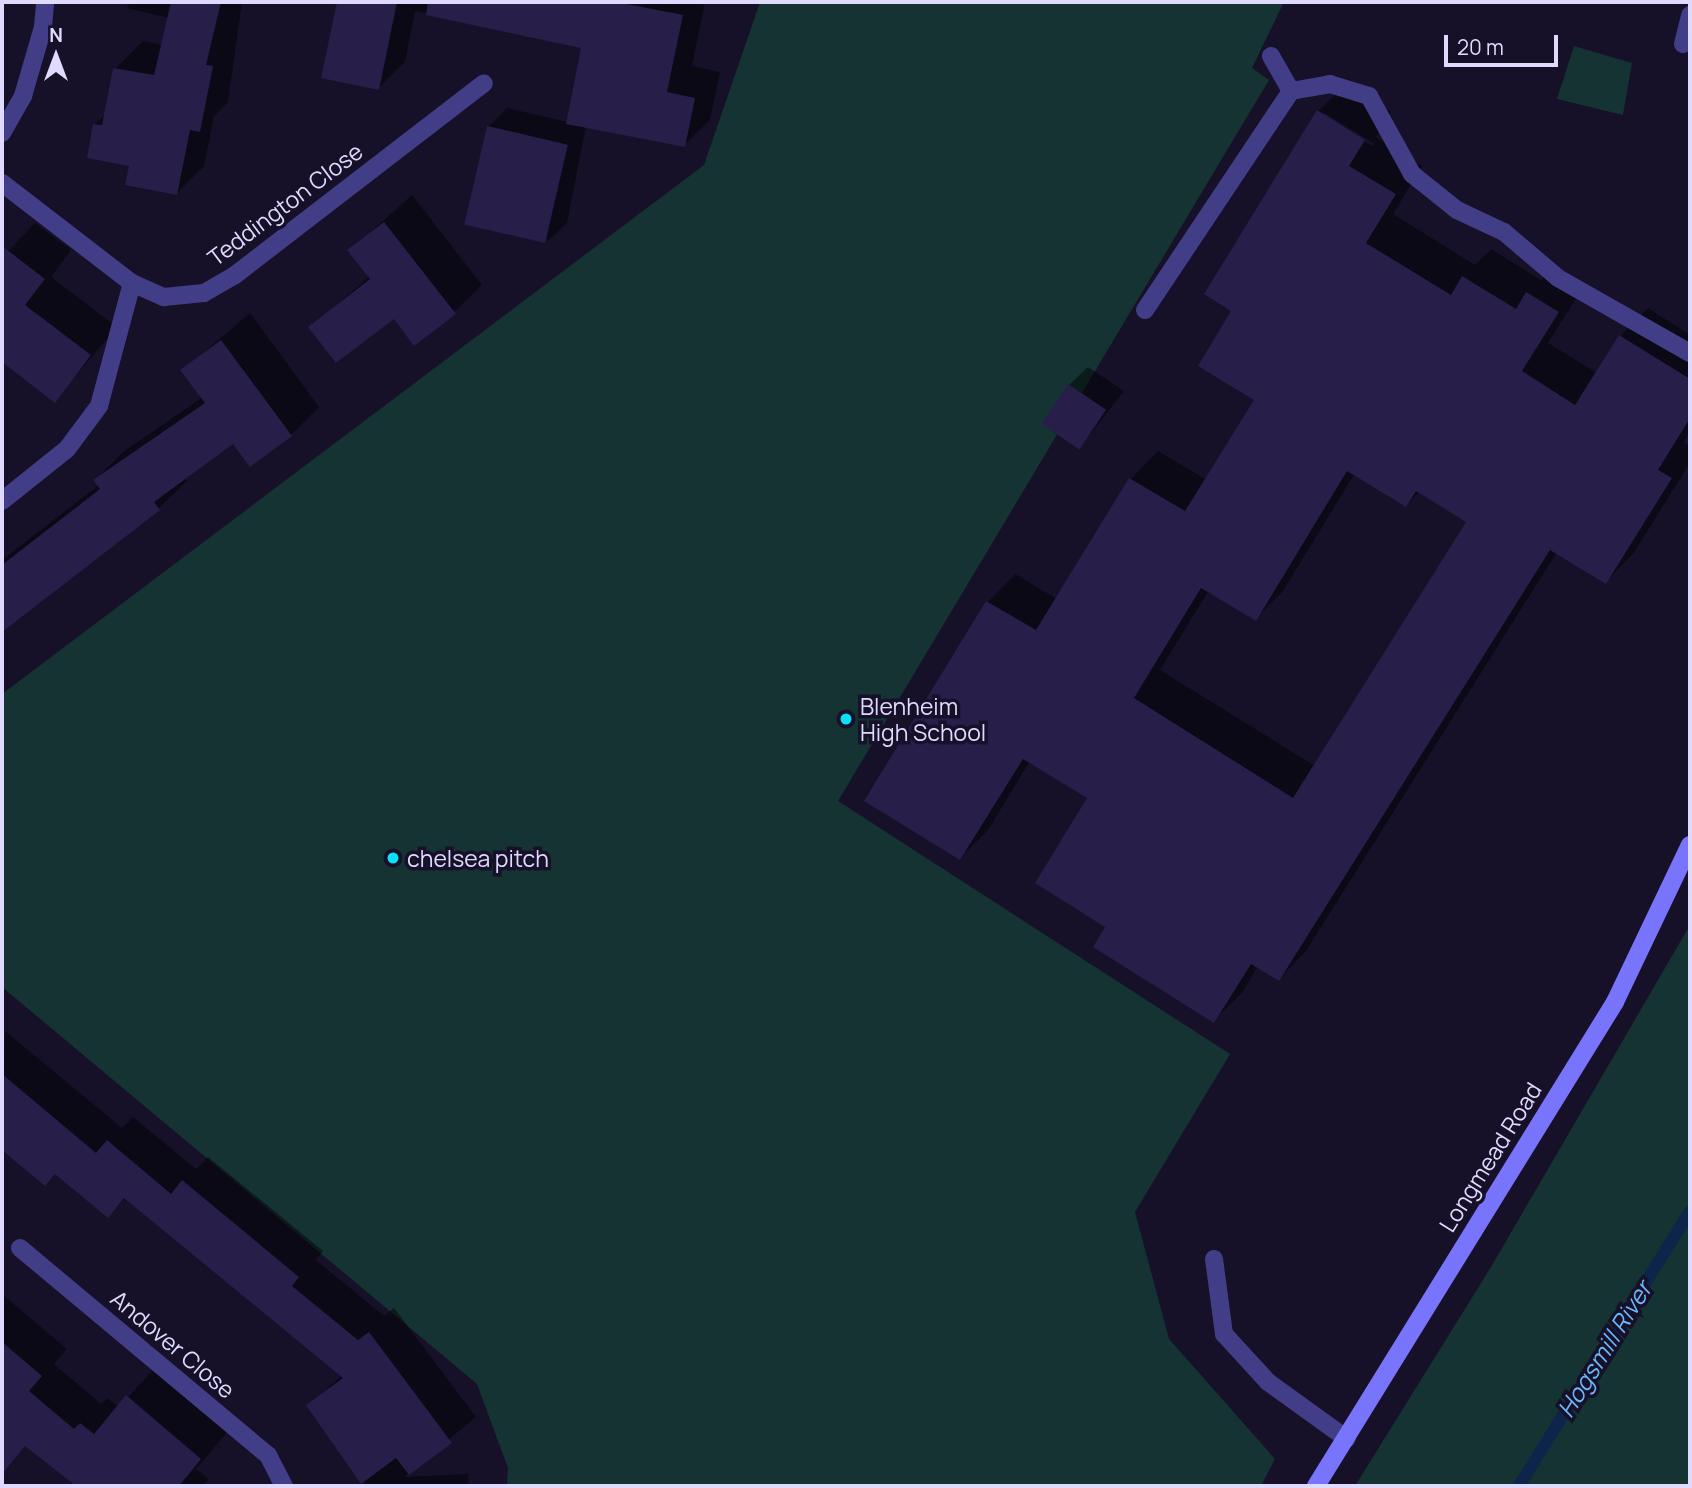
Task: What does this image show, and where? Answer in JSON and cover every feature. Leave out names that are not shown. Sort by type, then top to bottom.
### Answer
[{"type":"street","points":[[2,133],[23,96],[43,27],[45,2]]},
{"type":"street","points":[[1683,44],[1690,15]]},
{"type":"street","points":[[1271,56],[1291,91]]},
{"type":"street","name":"Teddington Close","points":[[2,183],[132,283],[164,297],[204,293],[484,83]]},
{"type":"street","points":[[1145,310],[1291,91],[1330,84],[1369,96],[1412,174],[1457,210],[1504,232],[1558,278],[1610,311],[1690,353]]},
{"type":"street","points":[[2,501],[66,449],[99,406],[132,283]]},
{"type":"street","name":"Longmead Road","points":[[1316,1486],[1615,1002],[1690,845]]},
{"type":"street","name":"Andover Close","points":[[20,1248],[268,1455],[284,1486]]},
{"type":"street","points":[[1214,1259],[1224,1334],[1268,1382],[1347,1438]]},
{"type":"green space","name":"Blenheim High School","points":[[760,2],[1284,2],[1252,68],[1269,80],[838,801],[1230,1054],[1135,1212],[1169,1339],[1275,1459],[1261,1486],[507,1486],[508,1468],[477,1384],[2,987],[2,694],[704,165]]},
{"type":"green space","points":[[1574,46],[1632,63],[1623,115],[1557,99]]},
{"type":"green space","points":[[1690,925],[1690,1486],[1355,1486],[1491,1267]]},
{"type":"building","points":[[171,2],[221,2],[206,65],[213,66],[200,132],[190,130],[177,195],[125,185],[129,166],[87,158],[93,124],[102,125],[113,68],[154,75]]},
{"type":"building","points":[[337,2],[397,2],[379,90],[321,78]]},
{"type":"building","points":[[428,2],[616,2],[683,15],[667,92],[695,98],[685,147],[566,124],[581,48],[426,15]]},
{"type":"building","points":[[1317,110],[1365,140],[1349,166],[1396,194],[1366,243],[1451,295],[1462,276],[1516,309],[1526,292],[1559,312],[1522,371],[1575,405],[1619,335],[1690,379],[1690,418],[1658,470],[1672,478],[1606,584],[1550,550],[1279,981],[1251,964],[1214,1023],[1093,947],[1105,927],[1035,883],[1087,798],[1023,759],[960,860],[864,801],[986,601],[1036,630],[1129,478],[1185,511],[1254,400],[1198,366],[1231,311],[1204,294]],"holes":[[[1347,471],[1406,507],[1416,491],[1466,522],[1293,798],[1134,698],[1201,588],[1256,621]]]},
{"type":"building","points":[[487,126],[568,145],[545,243],[464,224]]},
{"type":"building","points":[[384,222],[456,314],[414,346],[394,319],[336,363],[308,327],[370,279],[347,250]]},
{"type":"building","points":[[2,246],[45,279],[25,305],[91,355],[55,403],[2,362]]},
{"type":"building","points":[[221,340],[292,436],[250,467],[233,444],[154,502],[160,510],[2,632],[2,565],[100,489],[93,480],[205,403],[180,370]]},
{"type":"building","points":[[1068,384],[1106,410],[1079,450],[1041,424]]},
{"type":"building","points":[[2,1074],[96,1153],[107,1140],[171,1194],[182,1180],[299,1277],[292,1286],[358,1340],[369,1332],[452,1443],[409,1475],[396,1458],[361,1484],[306,1405],[343,1378],[124,1198],[108,1218],[55,1174],[45,1186],[2,1150]]},
{"type":"building","points":[[2,1342],[42,1376],[29,1391],[74,1429],[80,1423],[94,1434],[126,1395],[201,1459],[179,1486],[76,1486],[25,1446],[2,1474]]},
{"type":"waterway","name":"Hogsmill River","points":[[1519,1486],[1690,1211]]},
{"type":"place","name":"Blenheim High School","points":[[846,719]]},
{"type":"place","name":"chelsea pitch","points":[[393,858]]}]
